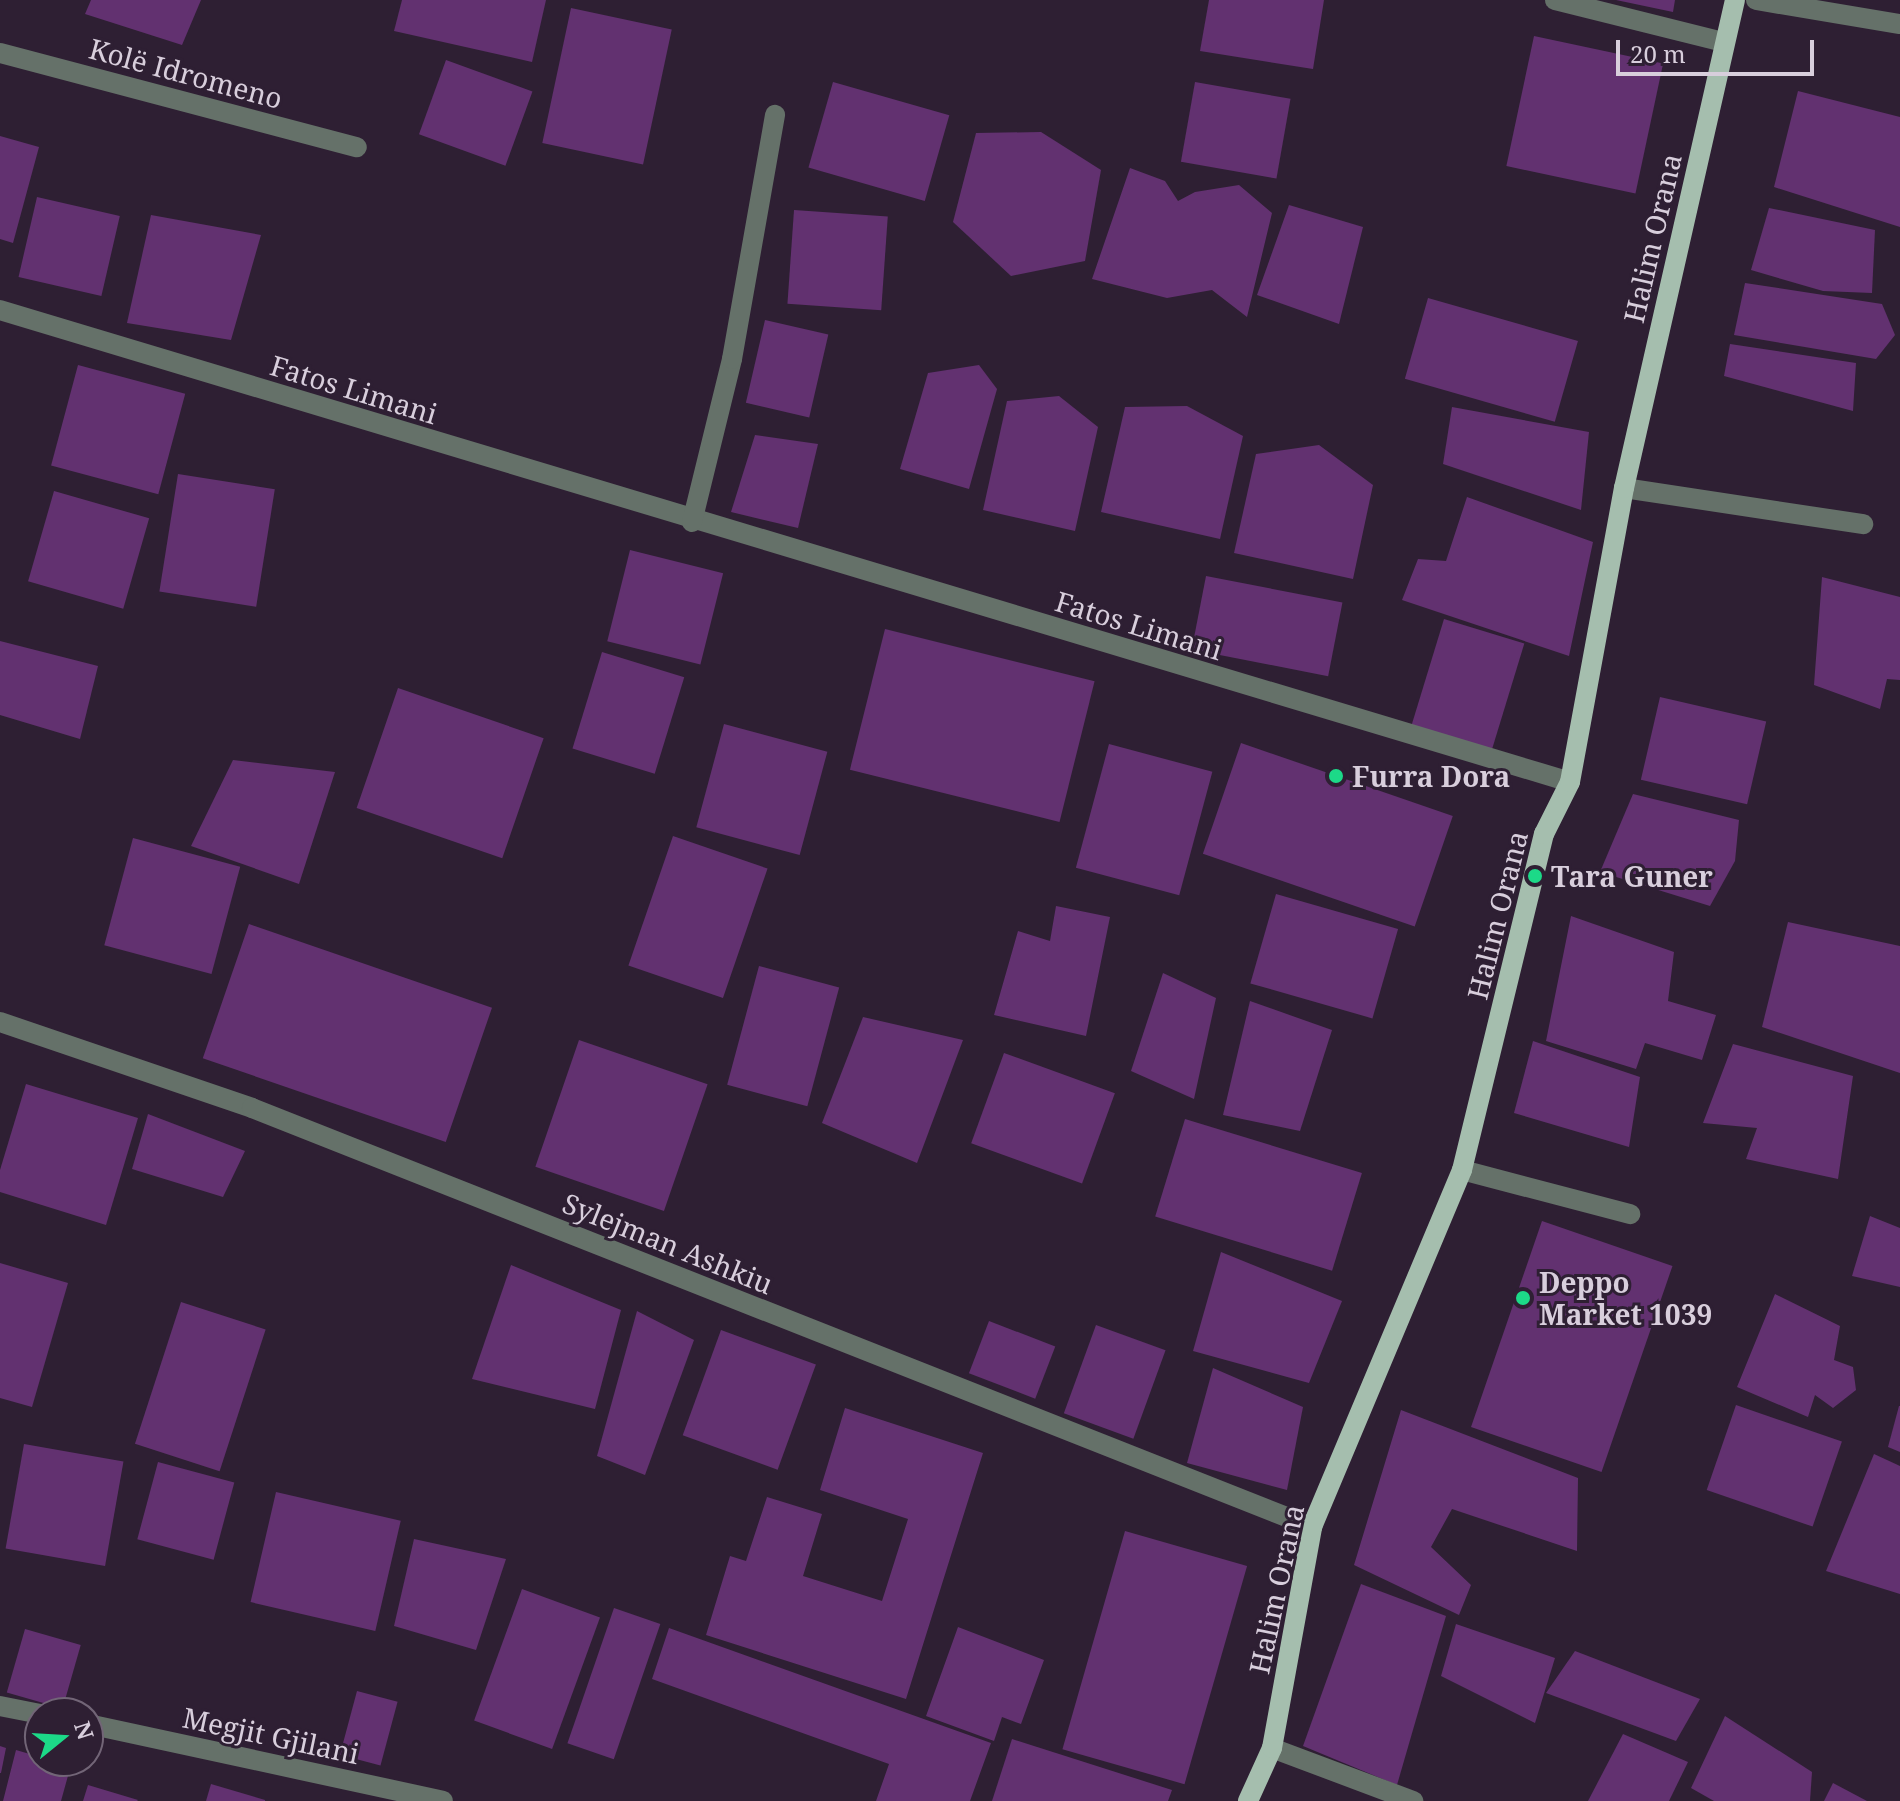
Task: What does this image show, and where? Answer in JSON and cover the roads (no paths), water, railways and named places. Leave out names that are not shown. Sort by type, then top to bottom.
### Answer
[{"type":"main road","name":"Halim Orana","points":[[1248,1801],[1272,1748],[1312,1527],[1462,1170],[1544,834],[1570,782],[1624,488],[1735,0]]},
{"type":"street","points":[[1555,0],[1724,42]]},
{"type":"street","points":[[1756,0],[1900,24]]},
{"type":"street","name":"Kolë Idromeno","points":[[0,53],[357,147]]},
{"type":"street","points":[[692,522],[732,359],[775,115]]},
{"type":"street","name":"Fatos Limani","points":[[0,310],[692,522],[1570,782]]},
{"type":"street","points":[[1624,488],[1863,524]]},
{"type":"street","name":"Sylejman Ashkiu","points":[[0,1022],[252,1108],[1312,1527]]},
{"type":"street","points":[[1462,1170],[1630,1214]]},
{"type":"street","points":[[0,1706],[24,1711]]},
{"type":"street","name":"Megjit Gjilani","points":[[104,1727],[443,1801]]},
{"type":"street","points":[[1272,1748],[1413,1801]]},
{"type":"place","name":"Furra Dora","points":[[1336,776]]},
{"type":"place","name":"Tara Guner","points":[[1535,876]]},
{"type":"place","name":"Deppo Market 1039","points":[[1523,1298]]}]
